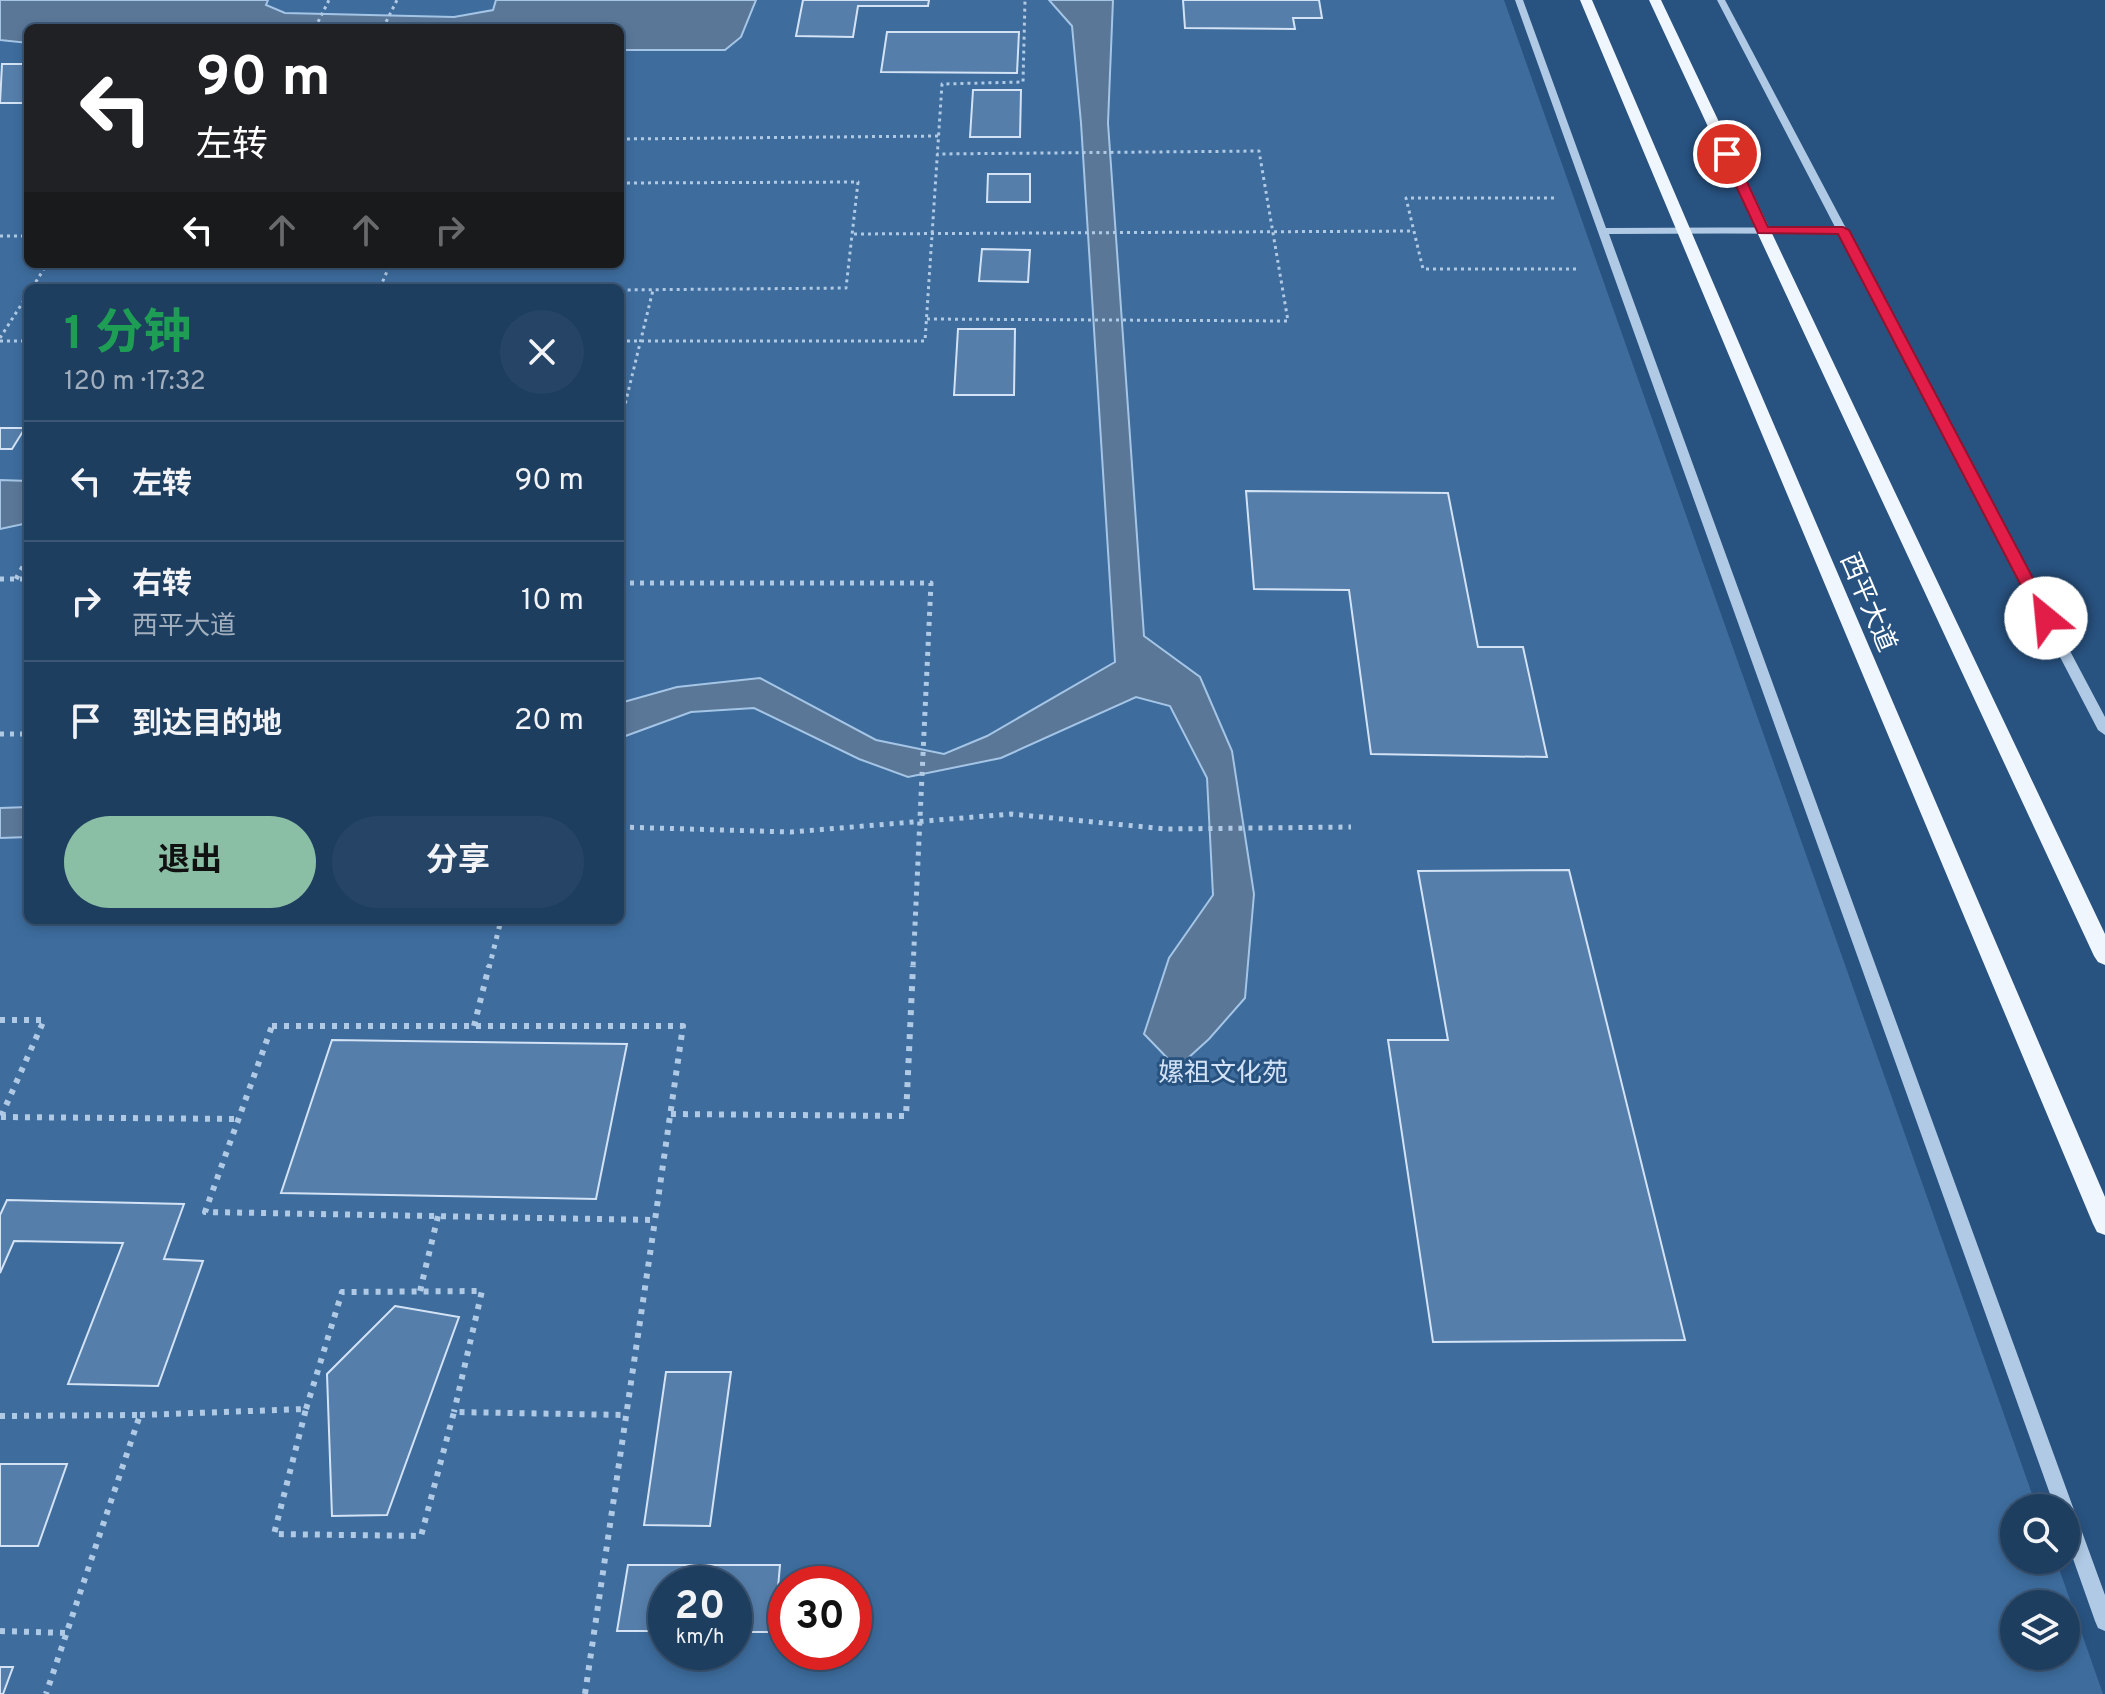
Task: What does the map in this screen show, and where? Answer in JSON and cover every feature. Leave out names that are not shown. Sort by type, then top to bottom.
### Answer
[{"type":"main road","name":"西平大道","points":[[1586,0],[2105,1224]]},
{"type":"main road","points":[[1655,0],[2105,956]]},
{"type":"street","points":[[1519,0],[2059,1494]]},
{"type":"street","points":[[1721,0],[2105,730]]},
{"type":"street","points":[[1603,231],[1843,230]]},
{"type":"street","points":[[2080,1552],[2105,1621]]},
{"type":"path","points":[[317,24],[329,0]]},
{"type":"path","points":[[385,24],[397,0]]},
{"type":"path","points":[[624,341],[925,341],[942,84],[1023,82],[1025,0]]},
{"type":"path","points":[[624,139],[938,136]]},
{"type":"path","points":[[927,319],[1288,321],[1259,151],[937,154]]},
{"type":"path","points":[[624,183],[858,182],[846,288],[624,290]]},
{"type":"path","points":[[1590,198],[1406,198],[1423,269],[1617,270]]},
{"type":"path","points":[[854,234],[1413,231]]},
{"type":"path","points":[[0,236],[24,236]]},
{"type":"path","points":[[624,410],[653,290]]},
{"type":"path","points":[[24,301],[0,340],[24,341]]},
{"type":"path","points":[[16,579],[24,565]]},
{"type":"path","points":[[0,579],[24,579]]},
{"type":"path","points":[[624,583],[931,583],[906,1116],[671,1114]]},
{"type":"path","points":[[0,734],[24,734]]},
{"type":"path","points":[[624,827],[791,832],[1011,814],[1166,829],[1351,827]]},
{"type":"path","points":[[474,1026],[500,924]]},
{"type":"path","points":[[0,1020],[44,1020],[0,1118],[239,1119]]},
{"type":"path","points":[[585,1694],[657,1220],[683,1026],[272,1026],[205,1212],[657,1220]]},
{"type":"path","points":[[420,1291],[438,1216]]},
{"type":"path","points":[[482,1291],[421,1536],[274,1534],[306,1409],[342,1292],[482,1291]]},
{"type":"path","points":[[0,1416],[306,1409]]},
{"type":"path","points":[[454,1412],[627,1415]]},
{"type":"path","points":[[46,1694],[140,1415]]},
{"type":"path","points":[[0,1631],[67,1633]]},
{"type":"green space","name":"嫘祖文化苑","points":[[0,0],[1504,0],[2032,1494],[2000,1494],[2000,1574],[2061,1574],[2067,1590],[2000,1590],[2000,1670],[2080,1670],[2080,1628],[2103,1694],[0,1694]]},
{"type":"shaded area","points":[[0,0],[268,0],[266,5],[285,13],[454,17],[493,10],[496,0],[756,0],[741,37],[725,50],[624,50],[624,24],[24,24],[24,43],[0,40]]},
{"type":"shaded area","points":[[1049,0],[1113,0],[1108,123],[1144,636],[1200,677],[1232,751],[1254,894],[1245,998],[1209,1039],[1177,1068],[1144,1034],[1169,958],[1213,895],[1207,778],[1170,706],[1136,697],[1001,758],[908,777],[859,759],[754,708],[691,712],[624,737],[624,702],[677,687],[760,678],[876,740],[944,754],[987,736],[1115,662],[1081,123],[1072,26]]},
{"type":"shaded area","points":[[0,480],[24,481],[24,524],[0,529]]},
{"type":"shaded area","points":[[24,807],[24,837],[0,838],[0,808]]},
{"type":"building","points":[[803,0],[929,0],[928,6],[858,6],[853,37],[796,36]]},
{"type":"building","points":[[1183,0],[1319,0],[1322,18],[1293,18],[1295,29],[1185,28]]},
{"type":"building","points":[[887,32],[1019,32],[1017,73],[881,72]]},
{"type":"building","points":[[2,64],[24,64],[24,103],[0,103]]},
{"type":"building","points":[[973,90],[1021,90],[1020,137],[970,137]]},
{"type":"building","points":[[988,174],[1030,174],[1030,202],[987,202]]},
{"type":"building","points":[[982,249],[1030,250],[1028,282],[979,281]]},
{"type":"building","points":[[958,329],[1015,329],[1014,395],[954,395]]},
{"type":"building","points":[[0,428],[24,428],[12,449],[0,449]]},
{"type":"building","points":[[1246,491],[1448,493],[1478,647],[1523,647],[1547,757],[1371,754],[1349,590],[1254,589]]},
{"type":"building","points":[[1569,870],[1685,1340],[1433,1342],[1388,1040],[1448,1040],[1418,871]]},
{"type":"building","points":[[332,1040],[627,1044],[596,1199],[281,1193]]},
{"type":"building","points":[[7,1200],[184,1204],[164,1259],[203,1261],[158,1386],[68,1384],[123,1243],[14,1241],[0,1273],[0,1215]]},
{"type":"building","points":[[395,1306],[459,1317],[387,1515],[332,1516],[327,1374]]},
{"type":"building","points":[[666,1372],[731,1372],[710,1526],[644,1525]]},
{"type":"building","points":[[0,1464],[67,1464],[38,1546],[0,1546]]},
{"type":"building","points":[[628,1565],[780,1565],[768,1566],[768,1632],[752,1632],[752,1566],[648,1566],[648,1631],[617,1631]]},
{"type":"building","points":[[0,1667],[13,1667],[3,1694],[0,1694]]},
{"type":"route","points":[[1727,154],[1763,231],[1843,230],[2046,618]]}]
